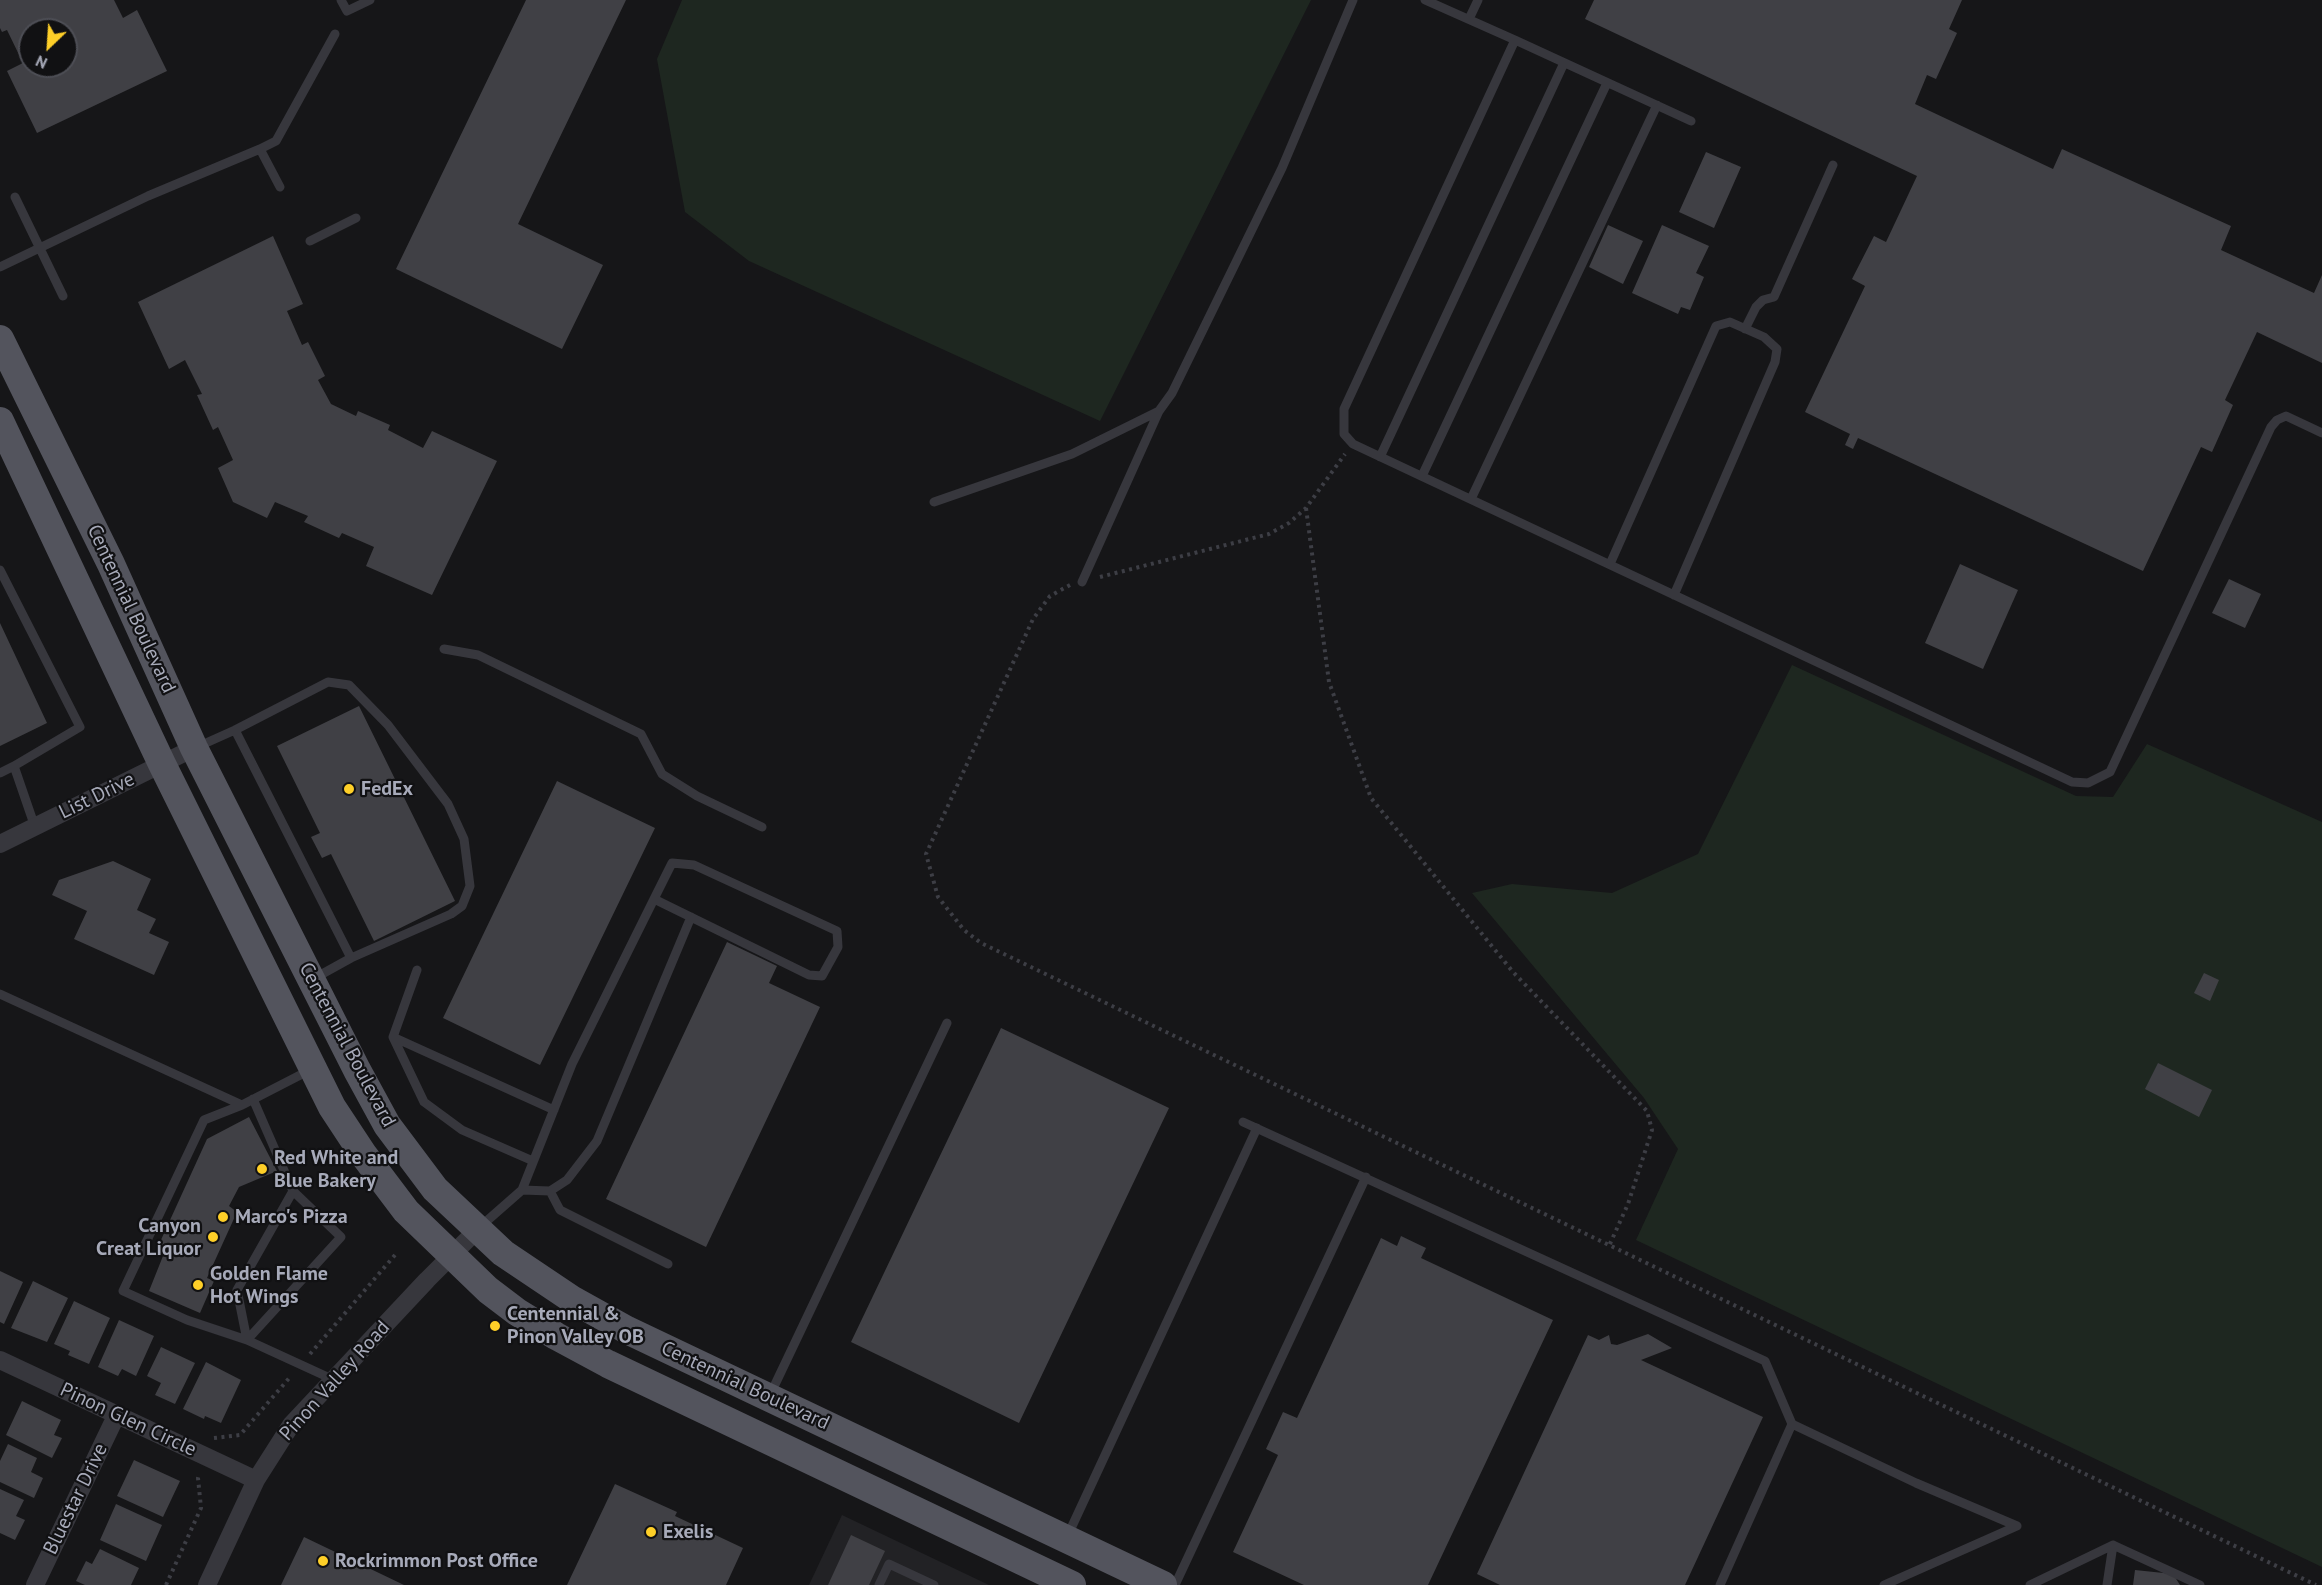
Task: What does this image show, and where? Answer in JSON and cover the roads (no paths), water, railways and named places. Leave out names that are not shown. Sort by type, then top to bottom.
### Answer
[{"type":"main road","name":"Centennial Boulevard","points":[[0,339],[111,564],[194,748],[312,980],[387,1125],[435,1189],[499,1250],[573,1300],[627,1330],[1163,1585]]},
{"type":"main road","name":"Centennial Boulevard","points":[[0,421],[14,462],[332,1107],[363,1154],[406,1211],[488,1290],[517,1312],[608,1364],[1072,1585]]},
{"type":"street","name":"List Drive","points":[[0,844],[194,748]]},
{"type":"street","name":"Pinon Valley Road","points":[[207,1585],[256,1480],[291,1425],[450,1255],[477,1230]]},
{"type":"street","name":"Pinon Glen Circle","points":[[0,1360],[256,1480]]},
{"type":"street","name":"Bluestar Drive","points":[[34,1585],[117,1414]]},
{"type":"lane","points":[[341,0],[347,11],[370,0]]},
{"type":"lane","points":[[1082,582],[1159,411],[1172,393],[1282,168],[1353,0]]},
{"type":"lane","points":[[1426,0],[1691,121]]},
{"type":"lane","points":[[1469,19],[1478,0]]},
{"type":"lane","points":[[0,267],[148,196],[276,141],[335,34]]},
{"type":"lane","points":[[1515,40],[1344,409],[1342,422],[1344,434],[1353,444],[2072,782],[2088,783],[2110,772],[2271,428],[2277,420],[2286,416],[2322,433]]},
{"type":"lane","points":[[1380,457],[1564,63]]},
{"type":"lane","points":[[1422,476],[1607,83]]},
{"type":"lane","points":[[1471,499],[1657,105]]},
{"type":"lane","points":[[260,149],[280,187]]},
{"type":"lane","points":[[1745,329],[1756,307],[1763,300],[1774,297],[1833,165]]},
{"type":"lane","points":[[15,197],[63,296]]},
{"type":"lane","points":[[310,241],[356,218]]},
{"type":"lane","points":[[1610,564],[1716,326],[1730,322],[1764,338],[1777,349],[1774,362],[1674,595]]},
{"type":"lane","points":[[934,502],[1072,454],[1159,411]]},
{"type":"lane","points":[[0,570],[80,727],[0,772]]},
{"type":"lane","points":[[444,649],[478,655],[640,734],[662,774],[697,796],[762,827]]},
{"type":"lane","points":[[194,748],[235,730],[328,682],[349,685],[388,725],[448,804],[464,839],[470,886],[462,906],[451,914],[351,958],[312,980]]},
{"type":"lane","points":[[235,730],[351,958]]},
{"type":"lane","points":[[14,766],[35,827]]},
{"type":"lane","points":[[477,1230],[522,1190],[572,1064],[654,899],[672,863],[694,865],[837,931],[838,947],[822,976],[809,975],[654,899]]},
{"type":"lane","points":[[522,1190],[550,1191],[567,1180],[597,1141],[691,917]]},
{"type":"lane","points":[[417,970],[393,1037],[424,1102],[462,1130],[533,1161]]},
{"type":"lane","points":[[0,994],[242,1105]]},
{"type":"lane","points":[[769,1398],[947,1023]]},
{"type":"lane","points":[[393,1037],[554,1110]]},
{"type":"lane","points":[[313,1069],[242,1105],[204,1120],[123,1291],[187,1320],[247,1340],[332,1379]]},
{"type":"lane","points":[[247,1340],[340,1237],[293,1191],[253,1099]]},
{"type":"lane","points":[[1243,1122],[1764,1361],[1792,1424],[1916,1483],[2017,1527],[1884,1585]]},
{"type":"lane","points":[[1066,1539],[1257,1128]]},
{"type":"lane","points":[[1175,1585],[1366,1177]]},
{"type":"lane","points":[[247,1340],[237,1290],[293,1191]]},
{"type":"lane","points":[[550,1191],[560,1210],[668,1264]]},
{"type":"lane","points":[[1720,1585],[1792,1424]]},
{"type":"lane","points":[[2030,1585],[2113,1545]]},
{"type":"lane","points":[[2107,1585],[2113,1545]]},
{"type":"lane","points":[[2113,1545],[2200,1585]]},
{"type":"lane","points":[[879,1585],[889,1564],[934,1585]]},
{"type":"place","name":"FedEx","points":[[349,789]]},
{"type":"place","name":"Red White and Blue Bakery","points":[[262,1169]]},
{"type":"place","name":"Marco's Pizza","points":[[223,1217]]},
{"type":"place","name":"Canyon Creat Liquor","points":[[213,1237]]},
{"type":"place","name":"Golden Flame Hot Wings","points":[[198,1285]]},
{"type":"place","name":"Centennial & Pinon Valley OB","points":[[495,1326]]},
{"type":"place","name":"Exelis","points":[[651,1532]]},
{"type":"place","name":"Rockrimmon Post Office","points":[[323,1561]]}]
